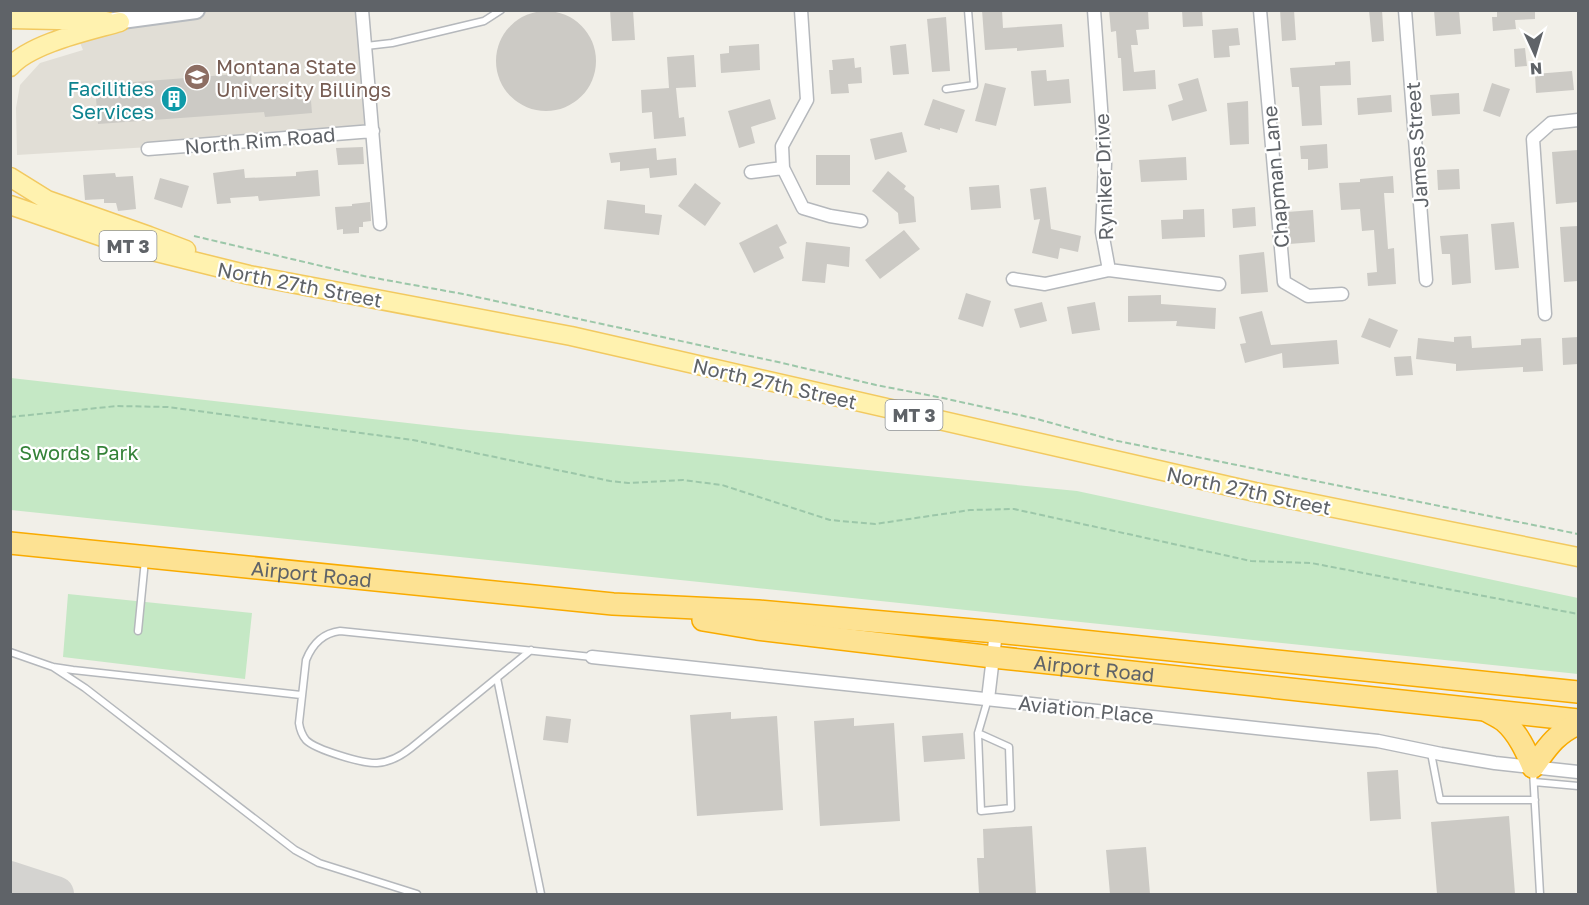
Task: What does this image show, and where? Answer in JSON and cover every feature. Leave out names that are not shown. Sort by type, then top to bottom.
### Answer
[{"type":"highway","name":"Airport Road","points":[[10,543],[613,604],[758,611],[996,632],[1578,692]]},
{"type":"highway","name":"Airport Road","points":[[613,604],[757,629],[1578,722]]},
{"type":"highway","points":[[1486,710],[1512,730],[1527,752],[1533,774]]},
{"type":"highway","points":[[1533,774],[1550,743],[1578,722]]},
{"type":"main road","points":[[10,67],[16,60],[39,47],[120,22],[196,10]]},
{"type":"main road","points":[[10,19],[120,22]]},
{"type":"main road","points":[[10,27],[120,22]]},
{"type":"main road","points":[[10,177],[47,201],[149,236],[249,275]]},
{"type":"main road","name":"North 27th Street","points":[[10,205],[120,243],[249,275],[571,336],[1255,492],[1578,557]]},
{"type":"street","points":[[362,10],[380,224]]},
{"type":"street","points":[[801,10],[807,100],[782,146],[783,168],[803,208],[830,216],[861,221]]},
{"type":"street","name":"Ryniker Drive","points":[[1094,10],[1105,164],[1102,232],[1109,270],[1219,284]]},
{"type":"street","name":"Chapman Lane","points":[[1260,10],[1284,282],[1308,296],[1342,294]]},
{"type":"street","name":"James Street","points":[[1405,10],[1426,280]]},
{"type":"street","points":[[1545,314],[1533,140],[1551,123],[1578,120]]},
{"type":"street","name":"North Rim Road","points":[[148,149],[373,131]]},
{"type":"street","points":[[751,172],[783,168]]},
{"type":"street","points":[[1013,279],[1045,284],[1109,270]]},
{"type":"street","points":[[988,699],[996,632]]},
{"type":"street","name":"Aviation Place","points":[[592,657],[1378,741],[1495,763],[1533,774],[1578,772]]},
{"type":"lane","points":[[366,46],[392,43],[484,21],[501,10]]},
{"type":"lane","points":[[946,89],[974,85],[968,10]]},
{"type":"lane","points":[[138,631],[146,557]]},
{"type":"lane","points":[[531,651],[394,759],[367,763],[321,750],[305,739],[301,731],[299,723],[306,660],[309,651],[316,643],[331,632],[340,631],[592,657]]},
{"type":"lane","points":[[10,652],[53,667],[73,670],[301,695]]},
{"type":"lane","points":[[53,667],[85,688],[300,853],[319,863],[417,894]]},
{"type":"lane","points":[[497,678],[541,894]]},
{"type":"lane","points":[[978,733],[1009,747],[1011,808],[981,811],[978,733],[988,699]]},
{"type":"lane","points":[[1430,751],[1440,800],[1535,800]]},
{"type":"lane","points":[[1540,894],[1533,774],[1578,786]]},
{"type":"path","points":[[188,235],[364,276],[475,296],[943,398],[1037,419],[1113,440],[1578,534]]},
{"type":"path","points":[[10,417],[117,406],[168,407],[413,440],[610,482],[683,480],[722,485],[830,520],[875,524],[970,510],[1014,509],[1251,561],[1311,563],[1578,614]]},
{"type":"shaded area","name":"Montana State University Billings","points":[[67,11],[362,11],[373,131],[17,155],[16,108],[20,85],[40,63],[83,50]]},
{"type":"green space","name":"Swords Park","points":[[11,378],[469,430],[1077,491],[1578,598],[1578,674],[11,510]]},
{"type":"green space","points":[[68,594],[252,613],[245,679],[63,657]]},
{"type":"building","points":[[610,10],[633,10],[635,40],[612,41]]},
{"type":"building","points":[[982,10],[1002,10],[1003,28],[1062,24],[1064,47],[1017,51],[1017,48],[985,50]]},
{"type":"building","points":[[1109,10],[1148,10],[1149,29],[1136,30],[1138,45],[1131,45],[1134,72],[1155,70],[1156,89],[1123,91],[1121,58],[1118,58],[1116,31],[1111,32]]},
{"type":"building","points":[[1182,10],[1202,10],[1203,26],[1183,27]]},
{"type":"building","points":[[1280,10],[1294,10],[1296,40],[1282,41]]},
{"type":"building","points":[[1369,10],[1382,10],[1384,41],[1372,42]]},
{"type":"building","points":[[1434,10],[1459,10],[1461,34],[1436,36]]},
{"type":"building","points":[[1497,10],[1535,10],[1535,19],[1515,20],[1516,29],[1493,31],[1492,17],[1497,17]]},
{"type":"building","points":[[546,11],[565,14],[582,25],[593,42],[596,61],[593,80],[582,97],[565,108],[546,111],[527,108],[510,97],[499,80],[496,61],[499,42],[510,25],[527,14]]},
{"type":"building","points":[[946,17],[950,71],[932,72],[927,19]]},
{"type":"building","points":[[1238,28],[1240,45],[1229,46],[1230,57],[1214,58],[1212,30]]},
{"type":"building","points":[[759,44],[760,70],[721,73],[720,54],[729,53],[729,46]]},
{"type":"building","points":[[906,44],[909,74],[893,75],[890,46]]},
{"type":"building","points":[[1525,48],[1527,66],[1515,67],[1514,49]]},
{"type":"building","points":[[694,55],[696,87],[676,88],[679,118],[684,117],[686,136],[654,139],[652,112],[642,113],[641,90],[669,88],[667,57]]},
{"type":"building","points":[[854,58],[855,68],[861,67],[862,83],[848,84],[849,93],[831,94],[829,70],[833,70],[832,60]]},
{"type":"building","points":[[1350,61],[1351,85],[1320,86],[1322,125],[1302,126],[1299,87],[1292,87],[1290,68],[1335,65],[1335,62]]},
{"type":"building","points":[[1046,70],[1047,81],[1069,79],[1071,103],[1034,106],[1031,71]]},
{"type":"building","points":[[1572,71],[1574,90],[1536,93],[1535,74]]},
{"type":"building","name":"Facilities Services","points":[[251,73],[252,91],[310,89],[312,113],[265,117],[264,112],[98,124],[95,85]]},
{"type":"building","points":[[1198,78],[1207,111],[1172,121],[1168,105],[1183,100],[1178,84]]},
{"type":"building","points":[[985,83],[1006,88],[996,126],[975,121]]},
{"type":"building","points":[[1492,83],[1510,89],[1500,117],[1483,111]]},
{"type":"building","points":[[1459,93],[1460,114],[1432,116],[1430,95]]},
{"type":"building","points":[[1391,95],[1392,112],[1358,115],[1357,98]]},
{"type":"building","points":[[770,99],[776,119],[751,127],[755,143],[739,148],[728,111]]},
{"type":"building","points":[[933,99],[965,110],[957,133],[924,125]]},
{"type":"building","points":[[1248,101],[1249,144],[1230,145],[1227,103]]},
{"type":"building","points":[[902,132],[907,152],[875,160],[870,139]]},
{"type":"building","points":[[1327,144],[1328,168],[1308,170],[1308,159],[1301,159],[1300,146]]},
{"type":"building","points":[[363,147],[364,164],[338,165],[336,148]]},
{"type":"building","points":[[656,148],[657,160],[676,158],[677,175],[650,178],[649,168],[620,171],[620,162],[611,163],[609,153]]},
{"type":"building","points":[[1578,150],[1578,202],[1556,204],[1552,152]]},
{"type":"building","points":[[816,155],[850,155],[850,185],[816,185]]},
{"type":"building","points":[[1186,157],[1187,180],[1141,182],[1139,160]]},
{"type":"building","points":[[244,169],[245,178],[296,176],[296,172],[318,170],[320,196],[259,201],[258,196],[230,198],[231,203],[217,204],[213,173]]},
{"type":"building","points":[[1459,169],[1460,189],[1438,190],[1437,170]]},
{"type":"building","points":[[888,171],[906,186],[904,189],[914,197],[916,222],[899,224],[898,213],[872,191]]},
{"type":"building","points":[[115,173],[116,177],[133,176],[136,209],[118,211],[116,203],[104,203],[104,199],[85,200],[83,175]]},
{"type":"building","points":[[1393,176],[1394,193],[1384,193],[1388,249],[1394,248],[1396,284],[1368,286],[1367,273],[1377,272],[1374,230],[1362,231],[1360,209],[1341,210],[1339,183]]},
{"type":"building","points":[[160,178],[189,186],[182,208],[154,199]]},
{"type":"building","points":[[695,183],[721,203],[705,226],[678,206]]},
{"type":"building","points":[[999,185],[1001,208],[971,210],[969,187]]},
{"type":"building","points":[[1046,187],[1051,229],[1081,236],[1078,252],[1060,248],[1058,259],[1032,253],[1040,219],[1034,220],[1030,189]]},
{"type":"building","points":[[607,200],[645,205],[645,213],[662,215],[659,235],[604,229]]},
{"type":"building","points":[[370,202],[371,221],[363,222],[363,227],[359,227],[359,233],[343,234],[343,229],[337,230],[335,207]]},
{"type":"building","points":[[1255,207],[1256,226],[1233,228],[1232,209]]},
{"type":"building","points":[[1204,209],[1205,237],[1162,239],[1161,220],[1183,219],[1183,210]]},
{"type":"building","points":[[1313,210],[1315,242],[1289,244],[1287,212]]},
{"type":"building","points":[[1514,222],[1519,268],[1495,270],[1491,224]]},
{"type":"building","points":[[777,224],[787,243],[779,247],[784,258],[754,273],[739,243]]},
{"type":"building","points":[[1578,226],[1578,281],[1564,282],[1560,227]]},
{"type":"building","points":[[904,230],[920,249],[880,279],[865,260]]},
{"type":"building","points":[[1468,234],[1471,283],[1452,285],[1450,254],[1442,254],[1440,236]]},
{"type":"building","points":[[806,242],[850,247],[849,267],[827,264],[825,283],[802,281]]},
{"type":"building","points":[[1264,252],[1268,292],[1241,294],[1239,255]]},
{"type":"building","points":[[966,293],[991,301],[983,327],[958,319]]},
{"type":"building","points":[[1161,295],[1161,304],[1216,308],[1215,329],[1176,326],[1177,321],[1128,322],[1128,296]]},
{"type":"building","points":[[1042,302],[1047,321],[1020,328],[1014,309]]},
{"type":"building","points":[[1095,302],[1100,330],[1072,334],[1067,307]]},
{"type":"building","points":[[1262,311],[1271,345],[1337,340],[1339,364],[1283,368],[1282,353],[1245,363],[1240,344],[1246,343],[1239,317]]},
{"type":"building","points":[[1369,318],[1398,330],[1390,348],[1361,337]]},
{"type":"building","points":[[1471,336],[1472,348],[1521,345],[1521,339],[1541,338],[1543,371],[1523,372],[1523,367],[1456,371],[1456,364],[1416,359],[1418,338],[1454,342],[1454,337]]},
{"type":"building","points":[[1578,337],[1578,364],[1563,365],[1562,338]]},
{"type":"building","points":[[1411,356],[1413,375],[1396,376],[1394,357]]},
{"type":"building","points":[[731,712],[731,719],[777,716],[783,810],[697,816],[690,715]]},
{"type":"building","points":[[546,716],[571,719],[568,743],[543,740]]},
{"type":"building","points":[[854,718],[854,726],[894,723],[900,821],[820,826],[814,721]]},
{"type":"building","points":[[963,733],[965,759],[924,762],[922,736]]},
{"type":"building","points":[[1398,770],[1401,819],[1370,821],[1367,772]]},
{"type":"building","points":[[1509,816],[1515,894],[1437,894],[1431,822]]},
{"type":"building","points":[[1032,826],[1036,894],[979,894],[977,858],[984,858],[983,829]]},
{"type":"building","points":[[1146,847],[1150,894],[1110,894],[1106,850]]},
{"type":"taxiway","points":[[10,879],[56,894]]},
{"type":"place","name":"Montana State University Billings","points":[[197,77]]},
{"type":"place","name":"Facilities Services","points":[[174,99]]}]
